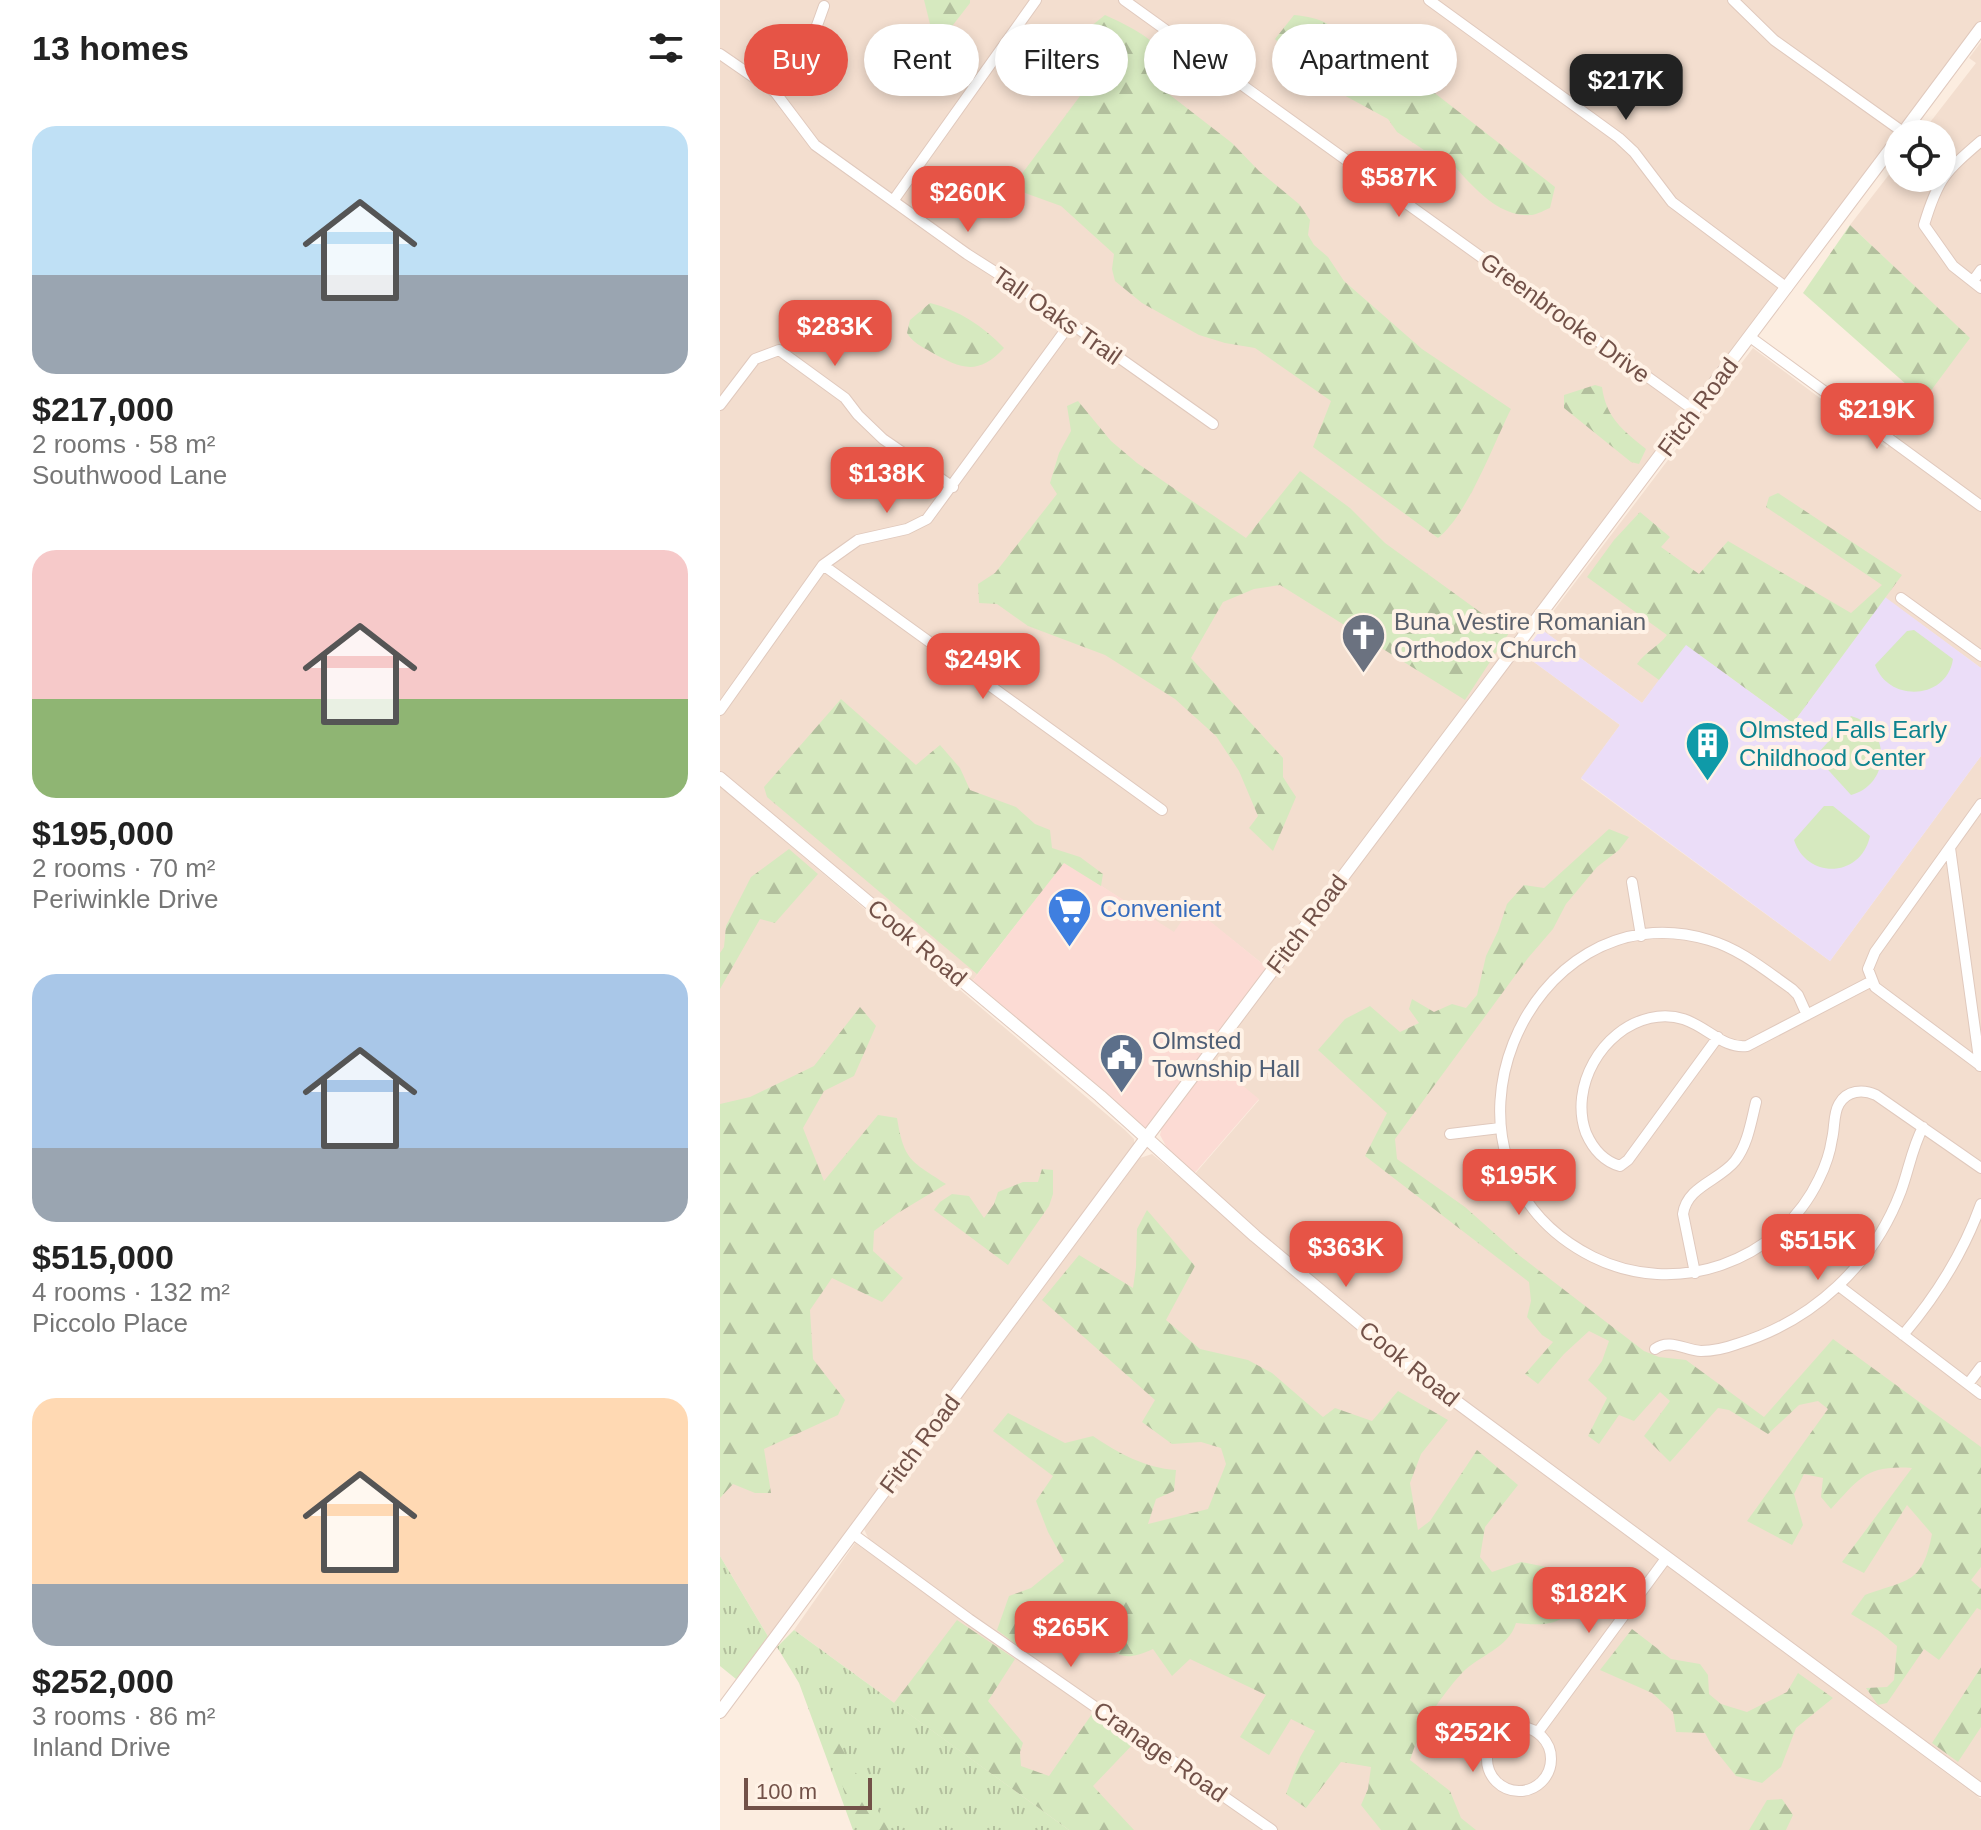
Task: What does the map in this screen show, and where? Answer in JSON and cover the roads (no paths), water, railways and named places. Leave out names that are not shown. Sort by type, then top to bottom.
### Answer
[{"type":"street","points":[[893,201],[1036,0]]},
{"type":"street","name":"Greenbrooke Drive","points":[[1124,0],[1695,411]]},
{"type":"street","points":[[1429,0],[1619,138],[1634,152],[1672,202],[1787,288]]},
{"type":"street","points":[[1733,0],[1774,40],[1884,122]]},
{"type":"street","points":[[818,24],[824,6]]},
{"type":"street","name":"Fitch Road","points":[[1912,120],[1981,28]]},
{"type":"street","name":"Tall Oaks Trail","points":[[720,54],[744,71]]},
{"type":"street","name":"Tall Oaks Trail","points":[[778,96],[815,145],[1213,424]]},
{"type":"street","points":[[1981,141],[1951,166],[1940,182],[1924,225],[1953,266],[1977,285],[1981,270]]},
{"type":"street","name":"Fitch Road","points":[[720,1712],[1147,1137],[1884,158]]},
{"type":"street","points":[[720,710],[823,565],[858,540],[907,529],[927,519],[1070,324]]},
{"type":"street","points":[[1750,337],[1981,506]]},
{"type":"street","points":[[720,405],[755,359],[779,350],[845,398],[883,439],[953,487]]},
{"type":"street","points":[[823,565],[1162,810]]},
{"type":"street","points":[[1901,598],[1981,656]]},
{"type":"street","name":"Cook Road","points":[[720,778],[1147,1137],[1255,1236],[1431,1383],[1981,1790]]},
{"type":"street","points":[[1981,804],[1875,952],[1868,969],[1875,987],[1981,1066]]},
{"type":"street","points":[[1950,848],[1981,1066]]},
{"type":"street","points":[[1632,882],[1641,936]]},
{"type":"street","points":[[1807,1015],[1792,989],[1744,955],[1724,945],[1684,935],[1641,936],[1612,944],[1583,958],[1554,981],[1523,1021],[1509,1050],[1501,1080],[1500,1128],[1509,1164],[1522,1192],[1543,1220],[1566,1241],[1595,1258],[1622,1269],[1650,1274],[1695,1273],[1749,1254],[1792,1220],[1819,1180],[1831,1147],[1837,1109],[1847,1095],[1859,1091],[1872,1093],[1981,1168]]},
{"type":"street","points":[[1718,1037],[1632,1154],[1620,1166],[1604,1159],[1593,1147],[1582,1115],[1585,1080],[1605,1047],[1623,1029],[1653,1017],[1683,1018],[1700,1025],[1732,1046],[1747,1046],[1872,981]]},
{"type":"street","points":[[1695,1273],[1683,1214],[1685,1204],[1693,1192],[1715,1180],[1734,1162],[1746,1141],[1756,1102]]},
{"type":"street","points":[[1655,1349],[1660,1345],[1672,1344],[1711,1351],[1739,1344],[1800,1316],[1839,1286],[1862,1260],[1887,1223],[1923,1127]]},
{"type":"street","points":[[1450,1134],[1500,1128]]},
{"type":"street","points":[[1903,1335],[1936,1296],[1952,1270],[1981,1204]]},
{"type":"street","points":[[1839,1286],[1981,1394]]},
{"type":"street","points":[[1968,1384],[1981,1367]]},
{"type":"street","name":"Cranage Road","points":[[853,1534],[969,1619],[1272,1830]]},
{"type":"street","points":[[1538,1732],[1667,1557]]},
{"type":"street","points":[[1527,1727],[1538,1732],[1551,1749],[1551,1767],[1546,1777],[1532,1789],[1521,1791],[1505,1788],[1491,1775],[1487,1765],[1489,1747],[1498,1734],[1508,1728],[1527,1727]]},
{"type":"place","name":"Buna Vestire Romanian Orthodox Church","points":[[1363,675]]},
{"type":"place","name":"Olmsted Falls Early Childhood Center","points":[[1708,783]]},
{"type":"place","name":"Convenient","points":[[1069,948]]},
{"type":"place","name":"Olmsted Township Hall","points":[[1121,1094]]}]
